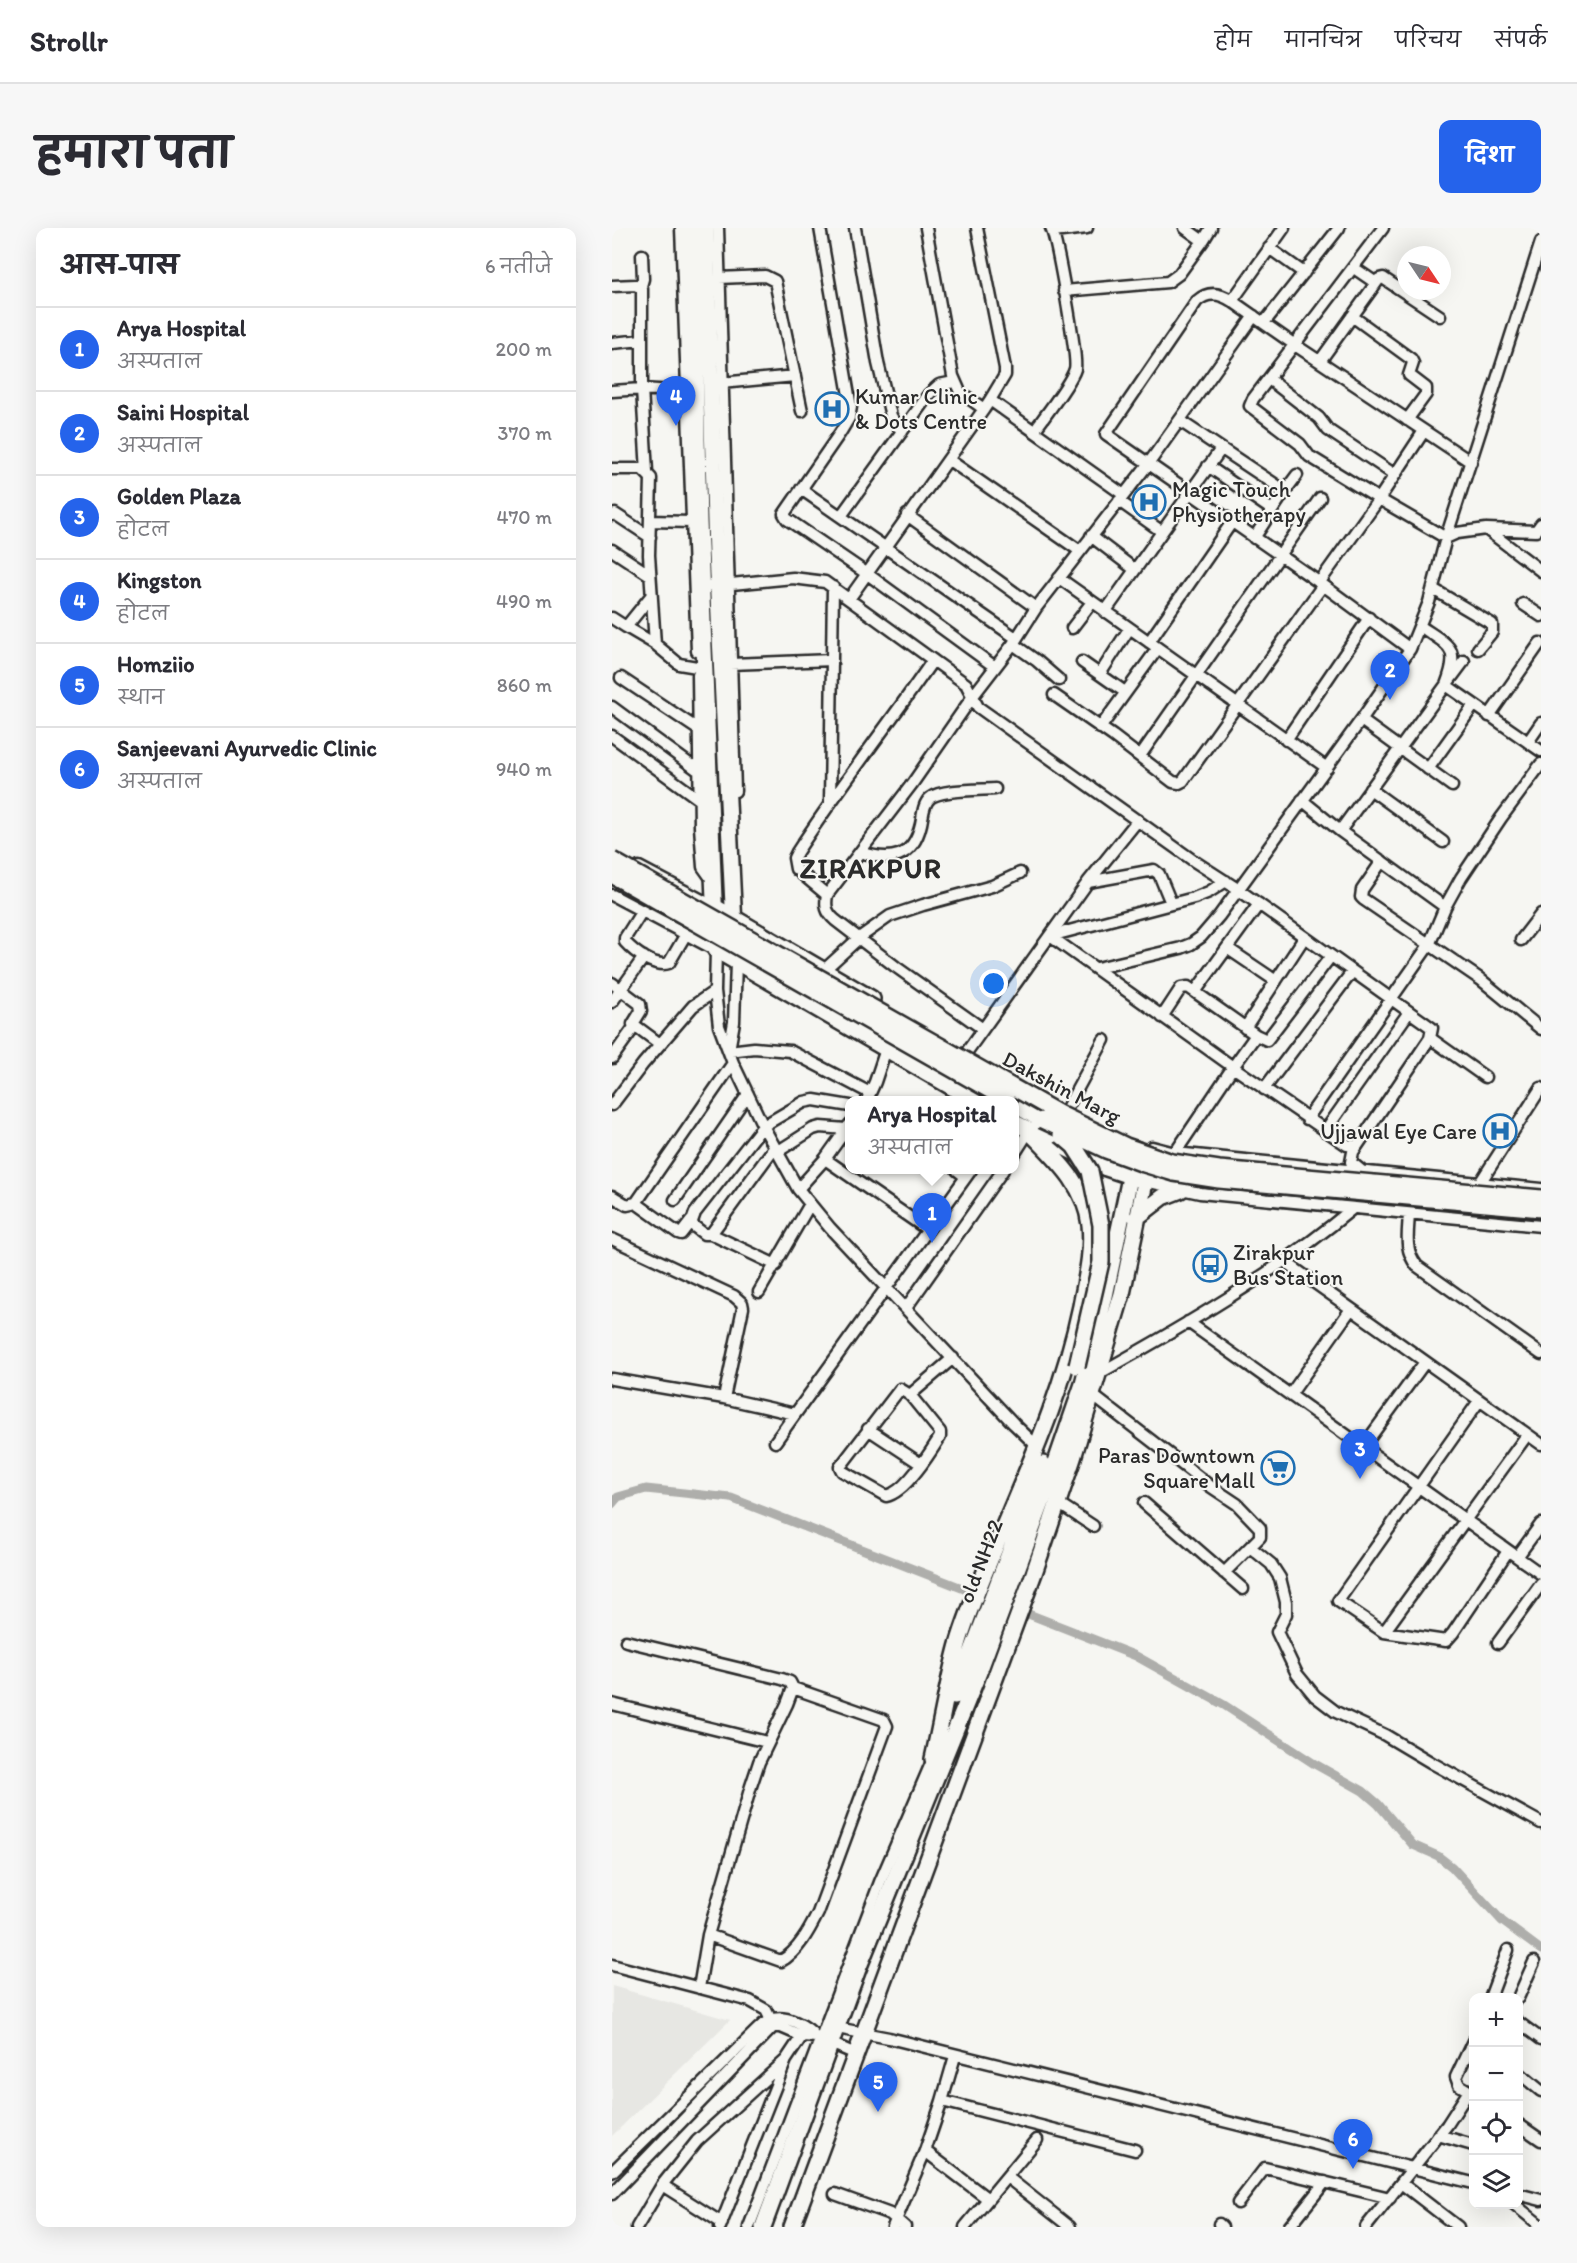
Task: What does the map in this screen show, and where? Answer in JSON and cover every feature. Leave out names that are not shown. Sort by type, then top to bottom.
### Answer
[{"type":"highway","points":[[692,228],[688,278],[691,392],[702,586],[716,950],[966,1096]]},
{"type":"highway","points":[[706,228],[723,585],[736,962]]},
{"type":"highway","name":"Dakshin Marg","points":[[612,860],[1060,1114],[1126,1146],[1172,1162],[1219,1169],[1541,1198]]},
{"type":"highway","points":[[612,875],[998,1096]]},
{"type":"highway","points":[[715,907],[733,912],[823,971],[1066,1110],[1145,1145],[1083,1384],[1000,1574],[970,1652],[935,1766],[837,2028],[822,2040],[763,2227]]},
{"type":"highway","points":[[1019,1108],[1042,1120]]},
{"type":"highway","name":"Dakshin Marg","points":[[1042,1120],[1106,1150],[1174,1173],[1219,1180],[1541,1209]]},
{"type":"highway","name":"old NH22","points":[[1000,1574],[1048,1450],[1077,1366],[1101,1262],[1101,1226],[1090,1171],[1074,1146],[1042,1120]]},
{"type":"highway","points":[[1019,1126],[1106,1168],[1138,1179]]},
{"type":"highway","points":[[935,1766],[970,1652],[1000,1574],[1074,1338],[1090,1254],[1090,1224],[1084,1199],[1070,1174],[1029,1131]]},
{"type":"highway","points":[[792,2227],[1030,1582],[1073,1458],[1122,1294],[1136,1218],[1138,1179]]},
{"type":"highway","points":[[1136,1218],[1163,1197],[1181,1190]]},
{"type":"street","points":[[681,228],[688,278]]},
{"type":"street","points":[[718,228],[723,585],[730,664],[739,889],[733,912]]},
{"type":"street","points":[[820,228],[851,407],[849,418],[840,433],[784,514],[787,519],[866,573],[995,667]]},
{"type":"street","points":[[855,228],[878,363],[891,416],[902,432]]},
{"type":"street","points":[[926,228],[954,382],[960,392],[987,404],[1034,431],[1122,498],[1161,531]]},
{"type":"street","points":[[849,599],[907,515],[950,460],[1005,375],[977,228]]},
{"type":"street","points":[[1034,431],[1076,367],[1052,230],[1087,228]]},
{"type":"street","points":[[1185,228],[1203,241]]},
{"type":"street","points":[[1064,291],[1168,282],[1179,274],[1211,228]]},
{"type":"street","points":[[1232,301],[1284,228]]},
{"type":"street","points":[[1264,323],[1339,228]]},
{"type":"street","points":[[1383,228],[1252,399],[1250,406],[1300,444],[1309,456],[1446,538]]},
{"type":"street","points":[[1097,968],[1191,944],[1201,937],[1239,890],[1410,649],[1433,589],[1446,538],[1541,242]]},
{"type":"street","points":[[1269,248],[1304,273]]},
{"type":"street","points":[[642,255],[642,389],[647,472],[652,484],[650,575],[655,644]]},
{"type":"street","points":[[1354,268],[1376,283]]},
{"type":"street","points":[[719,278],[765,276],[775,281],[802,411]]},
{"type":"street","points":[[1320,361],[1379,279],[1383,278],[1440,316]]},
{"type":"street","points":[[612,286],[641,286]]},
{"type":"street","points":[[1410,649],[1190,491],[1108,437],[1107,429],[1197,301],[1204,295],[1220,294],[1471,462]]},
{"type":"street","points":[[983,1029],[896,967],[828,914],[825,905],[827,895],[912,784],[1036,608],[1180,421],[1254,316]]},
{"type":"street","points":[[1352,316],[1411,359],[1413,363],[1409,375],[1426,388],[1426,394],[1407,420]]},
{"type":"street","points":[[612,343],[642,340]]},
{"type":"street","points":[[721,383],[795,376]]},
{"type":"street","points":[[1269,379],[1319,418],[1328,430],[1395,475]]},
{"type":"street","points":[[842,516],[934,389],[939,385],[954,382]]},
{"type":"street","points":[[612,391],[642,389],[691,392],[691,522],[698,668],[703,867],[714,881]]},
{"type":"street","points":[[1180,421],[1285,491]]},
{"type":"street","points":[[1054,695],[1173,782],[1183,781],[1321,584],[1424,431]]},
{"type":"street","points":[[1105,612],[1221,449]]},
{"type":"street","points":[[950,460],[1080,551]]},
{"type":"street","points":[[1208,466],[1272,510]]},
{"type":"street","points":[[612,469],[635,468],[647,472]]},
{"type":"street","points":[[1254,538],[1296,476]]},
{"type":"street","points":[[801,489],[885,546],[1014,641],[1059,680]]},
{"type":"street","points":[[1140,756],[1320,498]]},
{"type":"street","points":[[612,515],[615,514],[650,537]]},
{"type":"street","points":[[907,515],[1036,608]]},
{"type":"street","points":[[650,521],[691,522]]},
{"type":"street","points":[[1100,728],[1232,522]]},
{"type":"street","points":[[1446,538],[1457,533],[1486,529],[1536,531],[1541,524]]},
{"type":"street","points":[[1486,529],[1541,571]]},
{"type":"street","points":[[1091,536],[1134,569]]},
{"type":"street","points":[[612,550],[650,575]]},
{"type":"street","points":[[702,586],[793,578],[825,582],[966,684],[978,707],[1432,1028],[1430,1038],[1356,1146],[1352,1162],[1362,1172]]},
{"type":"street","points":[[1059,578],[1327,768]]},
{"type":"street","points":[[830,803],[833,587]]},
{"type":"street","points":[[1433,589],[1492,624],[1492,632],[1478,650]]},
{"type":"street","points":[[626,627],[651,596]]},
{"type":"street","points":[[1523,604],[1537,613],[1541,600]]},
{"type":"street","points":[[1072,628],[1092,602]]},
{"type":"street","points":[[612,618],[655,644],[679,664],[698,668]]},
{"type":"street","points":[[1286,740],[1369,618]]},
{"type":"street","points":[[1420,626],[1444,643],[1452,653],[1453,666],[1446,685]]},
{"type":"street","points":[[1100,674],[1130,629]]},
{"type":"street","points":[[1489,716],[1540,643]]},
{"type":"street","points":[[730,664],[832,660]]},
{"type":"street","points":[[827,895],[796,869],[794,858],[830,803],[933,660]]},
{"type":"street","points":[[1340,831],[1464,661]]},
{"type":"street","points":[[1082,662],[1125,692]]},
{"type":"street","points":[[621,678],[699,730]]},
{"type":"street","points":[[1446,685],[1541,752]]},
{"type":"street","points":[[1428,769],[1474,705]]},
{"type":"street","points":[[612,707],[699,771]]},
{"type":"street","points":[[1361,720],[1452,786]]},
{"type":"street","points":[[1528,742],[1541,723]]},
{"type":"street","points":[[612,736],[700,800]]},
{"type":"street","points":[[1307,1119],[1429,945],[1445,907],[1490,835],[1541,764]]},
{"type":"street","points":[[860,852],[886,859],[902,853],[914,841],[926,803],[936,794],[995,789]]},
{"type":"street","points":[[1370,789],[1443,842]]},
{"type":"street","points":[[1302,800],[1340,831],[1445,907]]},
{"type":"street","points":[[966,1053],[1088,882],[1138,820]]},
{"type":"street","points":[[612,853],[715,907]]},
{"type":"street","points":[[1382,861],[1362,890],[1361,897],[1480,979],[1541,1029]]},
{"type":"street","points":[[1088,882],[1154,870],[1159,874],[1171,903]]},
{"type":"street","points":[[823,971],[859,938],[900,912],[992,886],[1020,873]]},
{"type":"street","points":[[1050,936],[1201,896],[1226,881]]},
{"type":"street","points":[[612,895],[716,950],[715,992],[719,1026],[762,1126],[798,1189],[830,1228],[1038,1447]]},
{"type":"street","points":[[1195,992],[1258,904]]},
{"type":"street","points":[[642,911],[625,938],[626,942],[644,957],[660,965],[669,963],[686,934]]},
{"type":"street","points":[[1521,940],[1541,914]]},
{"type":"street","points":[[1050,936],[1307,1119],[1347,1145],[1356,1146]]},
{"type":"street","points":[[1245,1028],[1304,938]]},
{"type":"street","points":[[1227,948],[1276,981]]},
{"type":"street","points":[[612,1002],[617,986],[644,957]]},
{"type":"street","points":[[1162,1017],[1181,988],[1188,987],[1263,1040],[1270,1038],[1330,957]]},
{"type":"street","points":[[729,1051],[734,1022],[736,962]]},
{"type":"street","points":[[1264,1089],[1352,972]]},
{"type":"street","points":[[612,1058],[634,1026],[634,1021],[642,1007],[617,986]]},
{"type":"street","points":[[612,1105],[616,1091],[693,1006],[715,992]]},
{"type":"street","points":[[1325,1131],[1409,1012]]},
{"type":"street","points":[[634,1026],[660,1044]]},
{"type":"street","points":[[1175,1153],[1256,1035]]},
{"type":"street","points":[[1430,1038],[1485,1077]]},
{"type":"street","points":[[1066,1110],[1104,1040]]},
{"type":"street","points":[[729,1051],[754,1048],[790,1051],[866,1096]]},
{"type":"street","points":[[868,1096],[886,1049]]},
{"type":"street","points":[[612,1196],[627,1205],[636,1203],[733,1063]]},
{"type":"street","points":[[1480,1183],[1541,1088]]},
{"type":"street","points":[[675,1200],[748,1094]]},
{"type":"street","points":[[636,1203],[681,1234],[762,1126],[804,1102],[814,1100],[845,1105]]},
{"type":"street","points":[[711,1234],[776,1150],[813,1129],[845,1126]]},
{"type":"street","points":[[798,1189],[825,1159],[845,1130]]},
{"type":"street","points":[[1019,1146],[1029,1131]]},
{"type":"street","points":[[1145,1145],[1175,1153],[1541,1189]]},
{"type":"street","points":[[825,1159],[845,1173]]},
{"type":"street","points":[[847,1174],[928,1230]]},
{"type":"street","points":[[775,1442],[968,1174]]},
{"type":"street","points":[[906,1308],[1000,1174]]},
{"type":"street","points":[[1138,1179],[1181,1190],[1352,1209],[1541,1226]]},
{"type":"street","points":[[759,1292],[810,1204]]},
{"type":"street","points":[[1098,1374],[1188,1322],[1309,1245],[1352,1209]]},
{"type":"street","points":[[1409,1214],[1407,1247],[1410,1257],[1417,1266],[1541,1354]]},
{"type":"street","points":[[691,1221],[691,1224],[705,1234],[711,1234],[776,1265]]},
{"type":"street","points":[[612,1239],[734,1296],[742,1303],[743,1308],[724,1398]]},
{"type":"street","points":[[1284,1261],[1541,1444]]},
{"type":"street","points":[[1290,1395],[1352,1309]]},
{"type":"street","points":[[1188,1322],[1541,1574]]},
{"type":"street","points":[[910,1395],[953,1358]]},
{"type":"street","points":[[1363,1447],[1425,1362]]},
{"type":"street","points":[[612,1378],[724,1398],[795,1414]]},
{"type":"street","points":[[900,1389],[910,1395],[940,1432],[940,1437],[906,1484],[894,1494],[886,1496],[839,1469],[900,1389]]},
{"type":"street","points":[[1091,1394],[1210,1486],[1238,1504],[1260,1528],[1260,1537],[1224,1573]]},
{"type":"street","points":[[1479,1401],[1338,1601],[1384,1632],[1446,1641],[1513,1554],[1541,1524]]},
{"type":"street","points":[[868,1429],[921,1464]]},
{"type":"street","points":[[1384,1632],[1527,1435]]},
{"type":"street","points":[[1058,1503],[1094,1526]]},
{"type":"street","points":[[1144,1503],[1243,1589]]},
{"type":"street","points":[[1250,1547],[1277,1570],[1286,1602],[1286,1614],[1277,1632],[1297,1674],[1315,1696],[1336,1712],[1385,1735],[1541,1823]]},
{"type":"street","points":[[1498,1642],[1536,1600],[1541,1584]]},
{"type":"street","points":[[626,1641],[782,1679],[790,1682],[793,1688],[884,1720],[886,1726],[818,1913],[809,1930],[789,1955],[781,1961],[708,1935]]},
{"type":"street","points":[[699,1988],[708,1935],[751,1786],[767,1742],[793,1688]]},
{"type":"street","points":[[612,1704],[767,1742]]},
{"type":"street","points":[[749,2227],[822,2040],[880,1882],[935,1766]]},
{"type":"street","points":[[1492,1993],[1508,1950]]},
{"type":"street","points":[[1520,1993],[1534,1962]]},
{"type":"street","points":[[612,1965],[758,2004],[766,2010],[771,2020]]},
{"type":"street","points":[[612,2172],[758,2029],[771,2020],[784,2019],[805,2032],[856,2054]]},
{"type":"street","points":[[1523,2025],[1541,2038]]},
{"type":"street","points":[[612,2194],[773,2027],[781,2026],[805,2032]]},
{"type":"street","points":[[837,2028],[1469,2182]]},
{"type":"street","points":[[662,2185],[721,2225],[786,2060],[805,2032]]},
{"type":"street","points":[[1469,2050],[1456,2078],[1459,2085],[1469,2091]]},
{"type":"street","points":[[898,2224],[942,2101],[955,2056]]},
{"type":"street","points":[[637,2227],[662,2185],[697,2141],[786,2060]]},
{"type":"street","points":[[1523,2076],[1541,2091]]},
{"type":"street","points":[[1366,2227],[1469,2095]]},
{"type":"street","points":[[942,2101],[1135,2150]]},
{"type":"street","points":[[1523,2127],[1541,2140]]},
{"type":"street","points":[[1438,2135],[1469,2144]]},
{"type":"street","points":[[965,2227],[1037,2140]]},
{"type":"street","points":[[925,2151],[988,2199]]},
{"type":"street","points":[[1238,2203],[1265,2168],[1390,2198]]},
{"type":"street","points":[[1008,2177],[1070,2227]]},
{"type":"street","points":[[1289,2227],[1325,2182]]},
{"type":"street","points":[[1401,2183],[1454,2226]]},
{"type":"street","points":[[835,2194],[890,2214],[898,2224]]},
{"type":"street","points":[[1523,2194],[1540,2196]]},
{"type":"street","points":[[1519,2209],[1541,2226]]},
{"type":"shaded area","points":[[612,1986],[730,2020],[612,2136]]},
{"type":"waterway","points":[[612,1504],[618,1497],[646,1489],[731,1498],[1136,1656],[1224,1705],[1313,1763],[1363,1791],[1378,1804],[1413,1845],[1438,1856],[1452,1867],[1502,1921],[1541,1950]]},
{"type":"place","name":"Kumar Clinic & Dots Centre","points":[[832,409]]},
{"type":"place","name":"Kingston","points":[[676,426]]},
{"type":"place","name":"Magic Touch Physiotherapy","points":[[1149,502]]},
{"type":"place","name":"Saini Hospital","points":[[1390,700]]},
{"type":"place","name":"Ujjawal Eye Care","points":[[1500,1131]]},
{"type":"place","name":"Arya Hospital","points":[[932,1243]]},
{"type":"place","name":"Zirakpur Bus Station","points":[[1210,1265]]},
{"type":"place","name":"Paras Downtown Square Mall","points":[[1278,1468]]},
{"type":"place","name":"Golden Plaza","points":[[1360,1479]]},
{"type":"place","name":"Homziio","points":[[878,2112]]},
{"type":"place","name":"Sanjeevani Ayurvedic Clinic","points":[[1353,2169]]},
{"type":"district","name":"ZIRAKPUR","points":[[871,868]]}]
